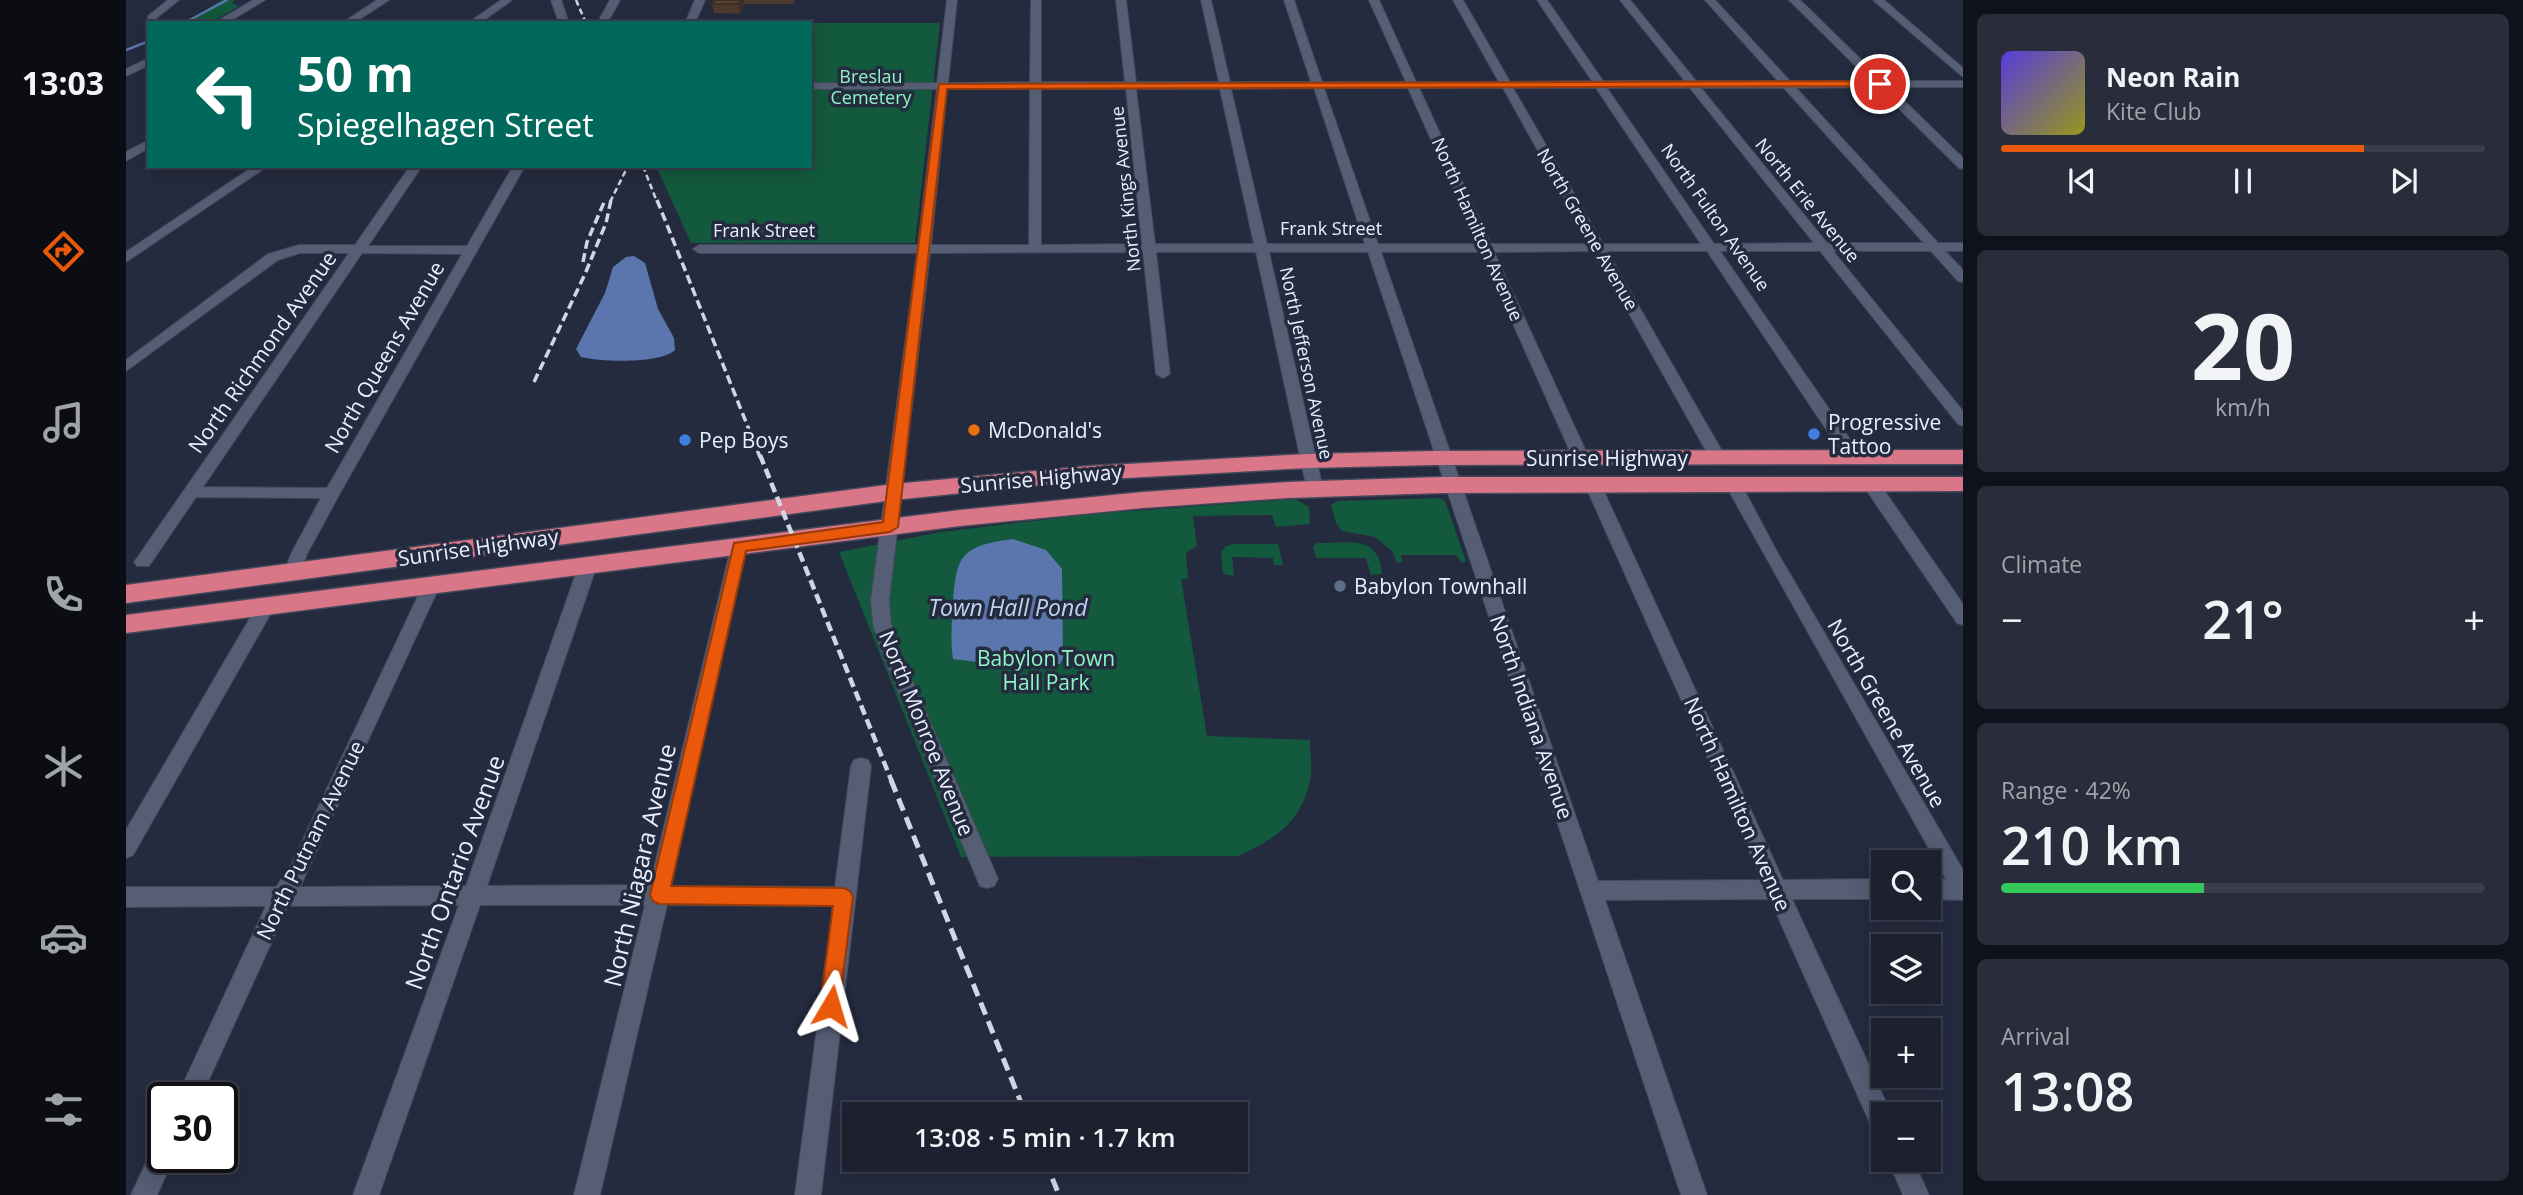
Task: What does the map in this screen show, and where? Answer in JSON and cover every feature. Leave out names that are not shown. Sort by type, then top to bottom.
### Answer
[{"type":"highway","name":"Sunrise Highway","points":[[126,594],[894,492],[1090,473],[1308,461],[1444,458],[1963,457]]},
{"type":"highway","name":"Sunrise Highway","points":[[126,624],[432,583],[1051,508],[1315,489],[1453,485],[1963,484]]},
{"type":"highway","points":[[739,547],[744,525],[765,509]]},
{"type":"highway","points":[[126,612],[263,593],[285,583],[293,572]]},
{"type":"highway","points":[[126,588],[178,587]]},
{"type":"highway","points":[[126,637],[266,606]]},
{"type":"street","points":[[151,18],[174,0]]},
{"type":"street","points":[[223,21],[260,0]]},
{"type":"street","points":[[350,21],[384,0]]},
{"type":"street","points":[[476,21],[507,0]]},
{"type":"street","points":[[556,0],[563,21]]},
{"type":"street","points":[[605,21],[615,0]]},
{"type":"street","points":[[691,21],[700,0]]},
{"type":"street","name":"North Monroe Avenue","points":[[952,0],[880,600],[885,636],[987,879]]},
{"type":"street","points":[[1035,248],[1036,0]]},
{"type":"street","name":"North Kings Avenue","points":[[1121,0],[1163,374]]},
{"type":"street","name":"North Jefferson Avenue","points":[[1206,0],[1315,489]]},
{"type":"street","name":"North Indiana Avenue","points":[[1289,0],[1695,1195]]},
{"type":"street","name":"North Hamilton Avenue","points":[[1374,0],[1581,458]]},
{"type":"street","name":"North Greene Avenue","points":[[1458,0],[1718,458]]},
{"type":"street","name":"North Fulton Avenue","points":[[1542,0],[1854,458]]},
{"type":"street","name":"North Erie Avenue","points":[[1625,0],[1963,421]]},
{"type":"street","points":[[1710,0],[1963,278]]},
{"type":"street","points":[[1794,0],[1963,165]]},
{"type":"street","points":[[1878,0],[1963,74]]},
{"type":"street","points":[[126,73],[147,62]]},
{"type":"street","points":[[812,86],[1963,84]]},
{"type":"street","points":[[126,157],[147,144]]},
{"type":"street","points":[[126,258],[259,168]]},
{"type":"street","name":"North Richmond Avenue","points":[[142,562],[415,168]]},
{"type":"street","name":"North Queens Avenue","points":[[293,572],[299,554],[332,493],[518,168]]},
{"type":"street","name":"Frank Street","points":[[699,249],[1963,247]]},
{"type":"street","points":[[126,367],[272,257],[299,249],[471,250]]},
{"type":"street","name":"North Greene Avenue","points":[[1733,484],[1768,551],[1963,889]]},
{"type":"street","points":[[1871,484],[1963,618]]},
{"type":"street","name":"North Hamilton Avenue","points":[[1593,485],[1873,1102]]},
{"type":"street","points":[[190,492],[332,493]]},
{"type":"street","name":"North Niagara Avenue","points":[[587,1195],[739,547]]},
{"type":"street","name":"North Ontario Avenue","points":[[366,1195],[588,565]]},
{"type":"street","name":"North Putnam Avenue","points":[[196,1082],[282,896],[297,874],[432,583]]},
{"type":"street","points":[[126,849],[266,606]]},
{"type":"street","points":[[808,1195],[861,766]]},
{"type":"street","points":[[1592,891],[1871,889]]},
{"type":"street","points":[[1941,889],[1963,889]]},
{"type":"street","points":[[126,897],[844,897]]},
{"type":"street","points":[[1905,1172],[1916,1195]]},
{"type":"street","points":[[144,1195],[154,1173]]},
{"type":"green space","points":[[222,0],[234,0],[232,3],[239,6],[213,21],[188,21]]},
{"type":"green space","name":"Breslau Cemetery","points":[[812,23],[940,23],[915,243],[691,243],[657,168],[812,168]]},
{"type":"green space","points":[[1440,498],[1445,501],[1466,561],[1462,563],[1456,555],[1401,555],[1402,562],[1397,563],[1392,551],[1375,537],[1342,531],[1336,523],[1331,505],[1338,501]]},
{"type":"green space","name":"Babylon Town Hall Park","points":[[1295,499],[1309,507],[1310,524],[1276,527],[1272,515],[1193,516],[1197,546],[1186,553],[1188,579],[1181,579],[1207,736],[1310,740],[1311,770],[1307,790],[1295,816],[1286,826],[1265,842],[1238,856],[961,857],[839,552],[941,532],[1092,514]]},
{"type":"green space","points":[[1351,542],[1369,547],[1380,561],[1382,574],[1371,575],[1366,558],[1316,558],[1313,546],[1318,543]]},
{"type":"green space","points":[[1278,544],[1283,565],[1274,565],[1273,558],[1232,557],[1234,576],[1223,574],[1221,552],[1226,546]]},
{"type":"water","points":[[634,256],[645,263],[658,309],[674,338],[675,350],[668,355],[644,360],[616,361],[581,357],[576,349],[605,293],[613,267],[626,257]]},
{"type":"water","name":"Town Hall Pond","points":[[1013,539],[1046,550],[1062,569],[1063,658],[1060,664],[1010,666],[953,659],[951,639],[954,588],[960,564],[965,556],[982,545]]},
{"type":"building","points":[[714,0],[740,0],[738,4],[712,4]]},
{"type":"waterway","points":[[188,21],[227,0]]},
{"type":"waterway","points":[[126,50],[147,42]]},
{"type":"railway","points":[[576,0],[585,21]]},
{"type":"railway","points":[[611,200],[627,168]]},
{"type":"railway","points":[[644,168],[657,202]]},
{"type":"railway","points":[[583,262],[587,242],[605,200]]},
{"type":"railway","points":[[534,382],[585,274],[606,223],[611,200]]},
{"type":"railway","points":[[657,200],[760,457]]},
{"type":"railway","points":[[760,455],[892,782]]},
{"type":"railway","points":[[891,780],[1021,1102]]},
{"type":"railway","points":[[1050,1172],[1059,1195]]},
{"type":"place","name":"McDonald's","points":[[974,430]]},
{"type":"place","name":"Progressive Tattoo","points":[[1814,434]]},
{"type":"place","name":"Pep Boys","points":[[685,440]]},
{"type":"place","name":"Babylon Townhall","points":[[1340,586]]},
{"type":"route","points":[[831,1006],[844,897],[659,895],[739,547],[890,527],[943,86],[1880,84]]}]
